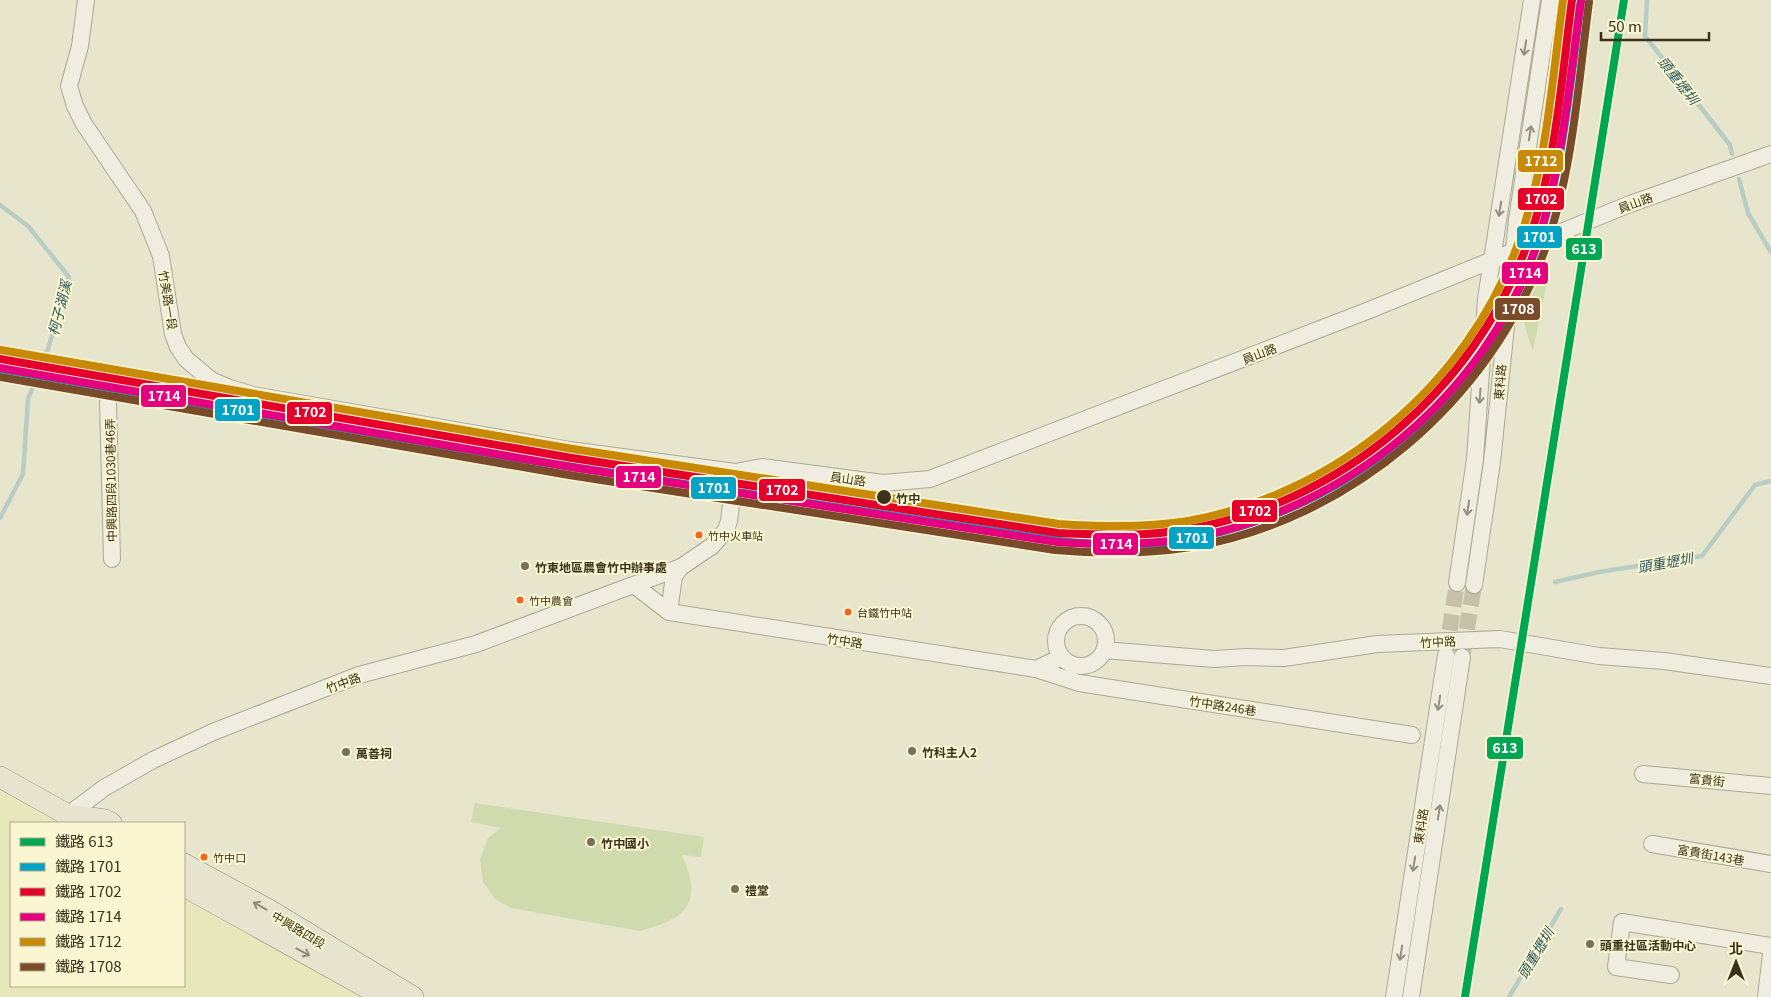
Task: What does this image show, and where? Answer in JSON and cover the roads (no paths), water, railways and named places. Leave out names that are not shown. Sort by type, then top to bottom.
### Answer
[{"type":"main road","points":[[0,777],[73,819],[104,820],[108,822]]},
{"type":"main road","name":"中興路四段","points":[[185,865],[269,910],[413,997]]},
{"type":"main road","name":"中興路四段","points":[[185,887],[384,997]]},
{"type":"street","name":"竹美路一段","points":[[86,0],[80,46],[69,86],[84,124],[143,211],[162,256],[174,334],[178,347],[186,358],[211,380],[254,395],[570,450],[735,472]]},
{"type":"street","name":"東科路","points":[[1457,582],[1475,459],[1486,299],[1532,0]]},
{"type":"street","name":"東科路","points":[[1474,585],[1492,462],[1513,250],[1550,0]]},
{"type":"street","name":"員山路","points":[[735,472],[747,468],[770,468],[883,483],[930,479],[1312,333],[1630,204],[1771,154]]},
{"type":"street","name":"中興路四段1030巷46弄","points":[[108,402],[112,559]]},
{"type":"street","name":"竹中路","points":[[73,819],[104,788],[153,760],[213,732],[359,676],[476,644],[681,567],[712,546],[726,530],[730,521],[735,472]]},
{"type":"street","points":[[669,612],[674,576],[681,567]]},
{"type":"street","name":"竹中路","points":[[634,585],[669,612],[1036,669]]},
{"type":"street","points":[[1076,616],[1091,618],[1102,628],[1106,643],[1104,650],[1096,660],[1085,665],[1073,664],[1062,657],[1056,645],[1058,631],[1068,619],[1076,616]]},
{"type":"street","name":"竹中路","points":[[1104,650],[1214,659],[1246,657],[1284,658],[1377,644],[1500,639],[1598,656],[1664,661],[1771,676]]},
{"type":"street","name":"東科路","points":[[1394,997],[1446,655]]},
{"type":"street","points":[[1036,669],[1062,657]]},
{"type":"street","name":"東科路","points":[[1411,997],[1462,657]]},
{"type":"street","name":"竹中路246巷","points":[[1036,669],[1079,683],[1412,735]]},
{"type":"street","name":"富貴街","points":[[1643,774],[1771,786]]},
{"type":"street","name":"富貴街143巷","points":[[1652,844],[1771,864]]},
{"type":"street","points":[[1671,975],[1616,967],[1622,922],[1771,946]]},
{"type":"street","points":[[1766,997],[1771,954]]},
{"type":"waterway","name":"頭重壢圳","points":[[1647,0],[1645,36],[1730,145],[1732,154]]},
{"type":"waterway","name":"頭重壢圳","points":[[1739,179],[1748,213],[1771,252]]},
{"type":"waterway","name":"柯子湖溪","points":[[0,205],[28,226],[69,277],[49,346],[28,399],[23,474],[0,518]]},
{"type":"waterway","name":"頭重壢圳","points":[[1555,582],[1599,572],[1702,556],[1755,485],[1771,481]]},
{"type":"waterway","name":"頭重壢圳","points":[[1509,997],[1561,909]]},
{"type":"tunnel","points":[[1446,654],[1457,583]]},
{"type":"tunnel","points":[[1463,653],[1474,585]]},
{"type":"rail line","name":"1712","points":[[1,350],[573,449],[1059,524],[1124,526],[1188,521],[1243,507],[1296,486],[1345,458],[1391,424],[1432,385],[1467,341],[1497,293],[1519,241],[1528,212],[1536,182],[1547,122],[1563,0]]},
{"type":"rail line","name":"1702","points":[[0,359],[572,458],[1058,533],[1140,534],[1189,529],[1245,515],[1299,494],[1349,466],[1395,432],[1437,392],[1473,347],[1503,298],[1527,245],[1537,215],[1551,155],[1561,93],[1572,0]]},
{"type":"rail line","name":"1701","points":[[0,369],[514,458],[1060,541],[1144,545],[1172,542],[1229,530],[1284,511],[1336,485],[1384,454],[1428,416],[1467,374],[1500,326],[1526,274],[1548,208],[1568,104],[1581,0]]},
{"type":"rail line","name":"613","points":[[1465,997],[1624,0]]},
{"type":"rail line","name":"1714","points":[[0,368],[571,467],[1057,542],[1124,544],[1190,538],[1247,524],[1302,502],[1354,473],[1402,438],[1445,397],[1482,352],[1513,301],[1536,247],[1545,217],[1559,156],[1581,1]]},
{"type":"rail line","name":"1708","points":[[0,377],[569,475],[1055,550],[1123,553],[1191,547],[1250,533],[1305,511],[1358,481],[1406,446],[1450,404],[1488,358],[1519,307],[1544,252],[1554,222],[1568,160],[1589,2]]},
{"type":"place","name":"竹中","points":[[884,497]]},
{"type":"place","name":"竹中火車站","points":[[699,535]]},
{"type":"place","name":"竹東地區農會竹中辦事處","points":[[525,566]]},
{"type":"place","name":"竹中農會","points":[[520,600]]},
{"type":"place","name":"台鐵竹中站","points":[[848,612]]},
{"type":"place","name":"竹科主人2","points":[[912,751]]},
{"type":"place","name":"萬善祠","points":[[346,752]]},
{"type":"place","name":"竹中國小","points":[[591,842]]},
{"type":"place","name":"竹中口","points":[[204,857]]},
{"type":"place","name":"禮堂","points":[[735,889]]},
{"type":"place","name":"頭重社區活動中心","points":[[1590,944]]}]
